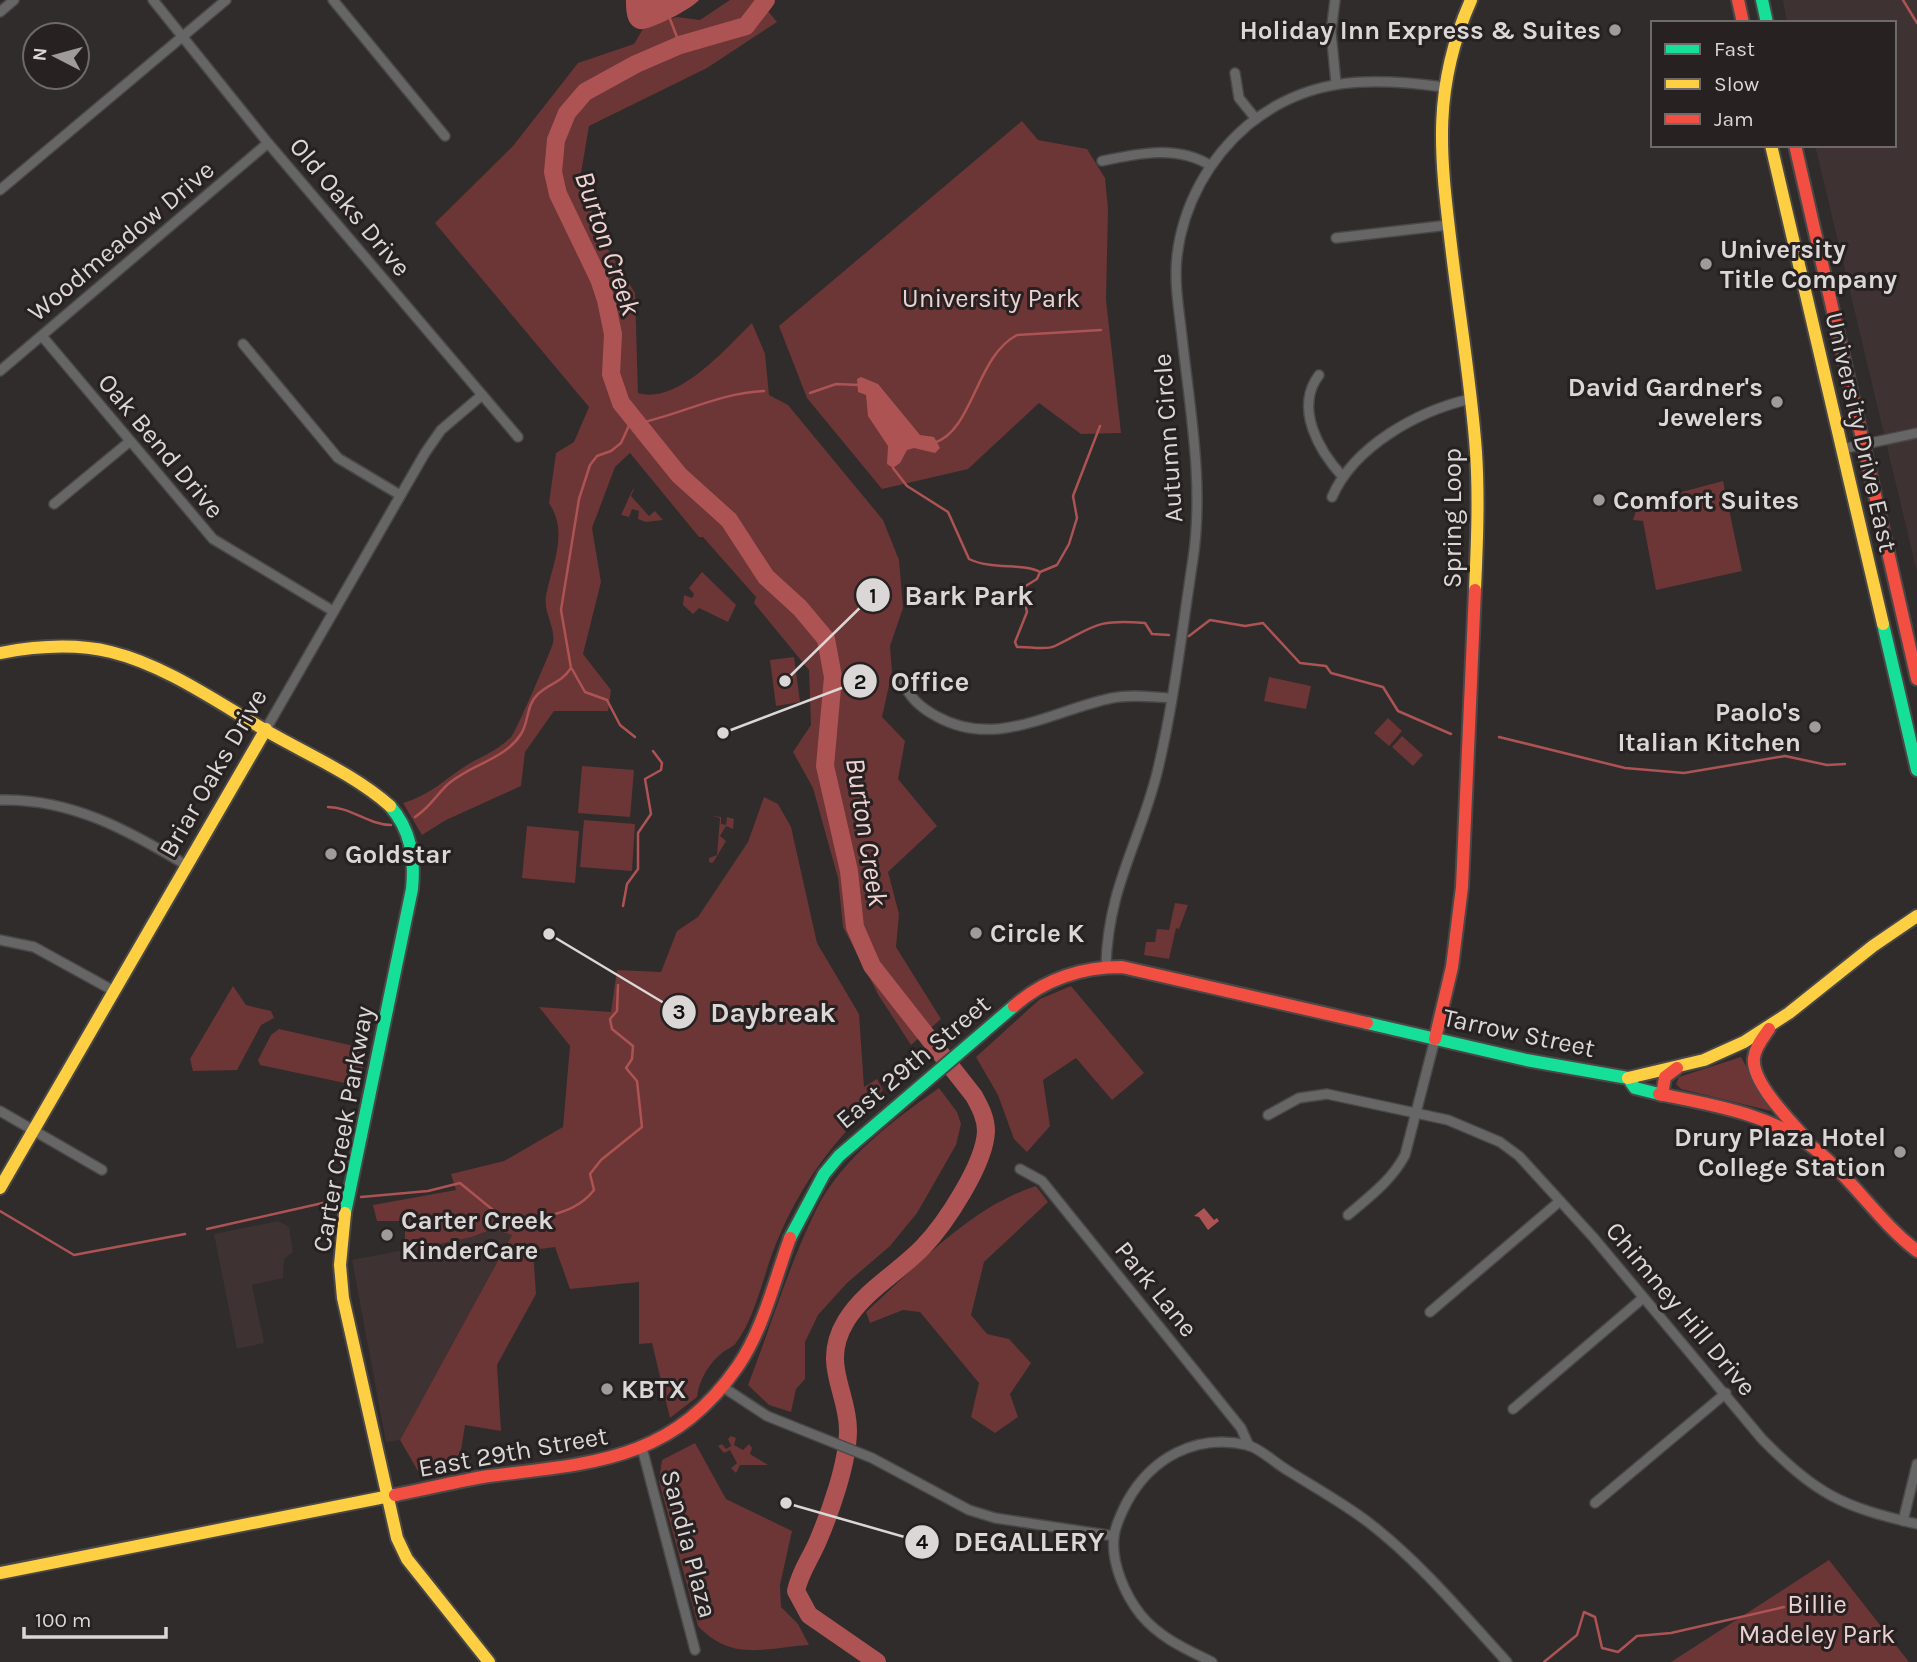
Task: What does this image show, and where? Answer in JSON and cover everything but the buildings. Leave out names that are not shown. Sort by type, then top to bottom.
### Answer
[{"type":"main road","name":"Spring Loop","points":[[1435,1039],[1452,967],[1462,887],[1478,556],[1479,490],[1440,150],[1444,87],[1453,47],[1471,0]]},
{"type":"main road","points":[[1738,0],[1743,21]]},
{"type":"main road","points":[[1762,0],[1767,21]]},
{"type":"main road","name":"University Drive East","points":[[1771,147],[1917,770]]},
{"type":"main road","name":"University Drive East","points":[[1795,147],[1917,679]]},
{"type":"main road","points":[[1779,179],[1801,173]]},
{"type":"main road","points":[[1884,629],[1902,640],[1910,649]]},
{"type":"main road","name":"Carter Creek Parkway","points":[[0,653],[47,646],[110,652],[161,671],[266,729],[385,803],[402,824],[414,861],[407,916],[340,1248],[343,1298],[397,1538],[407,1559],[489,1662]]},
{"type":"main road","name":"Briar Oaks Drive","points":[[0,1188],[266,729]]},
{"type":"main road","points":[[1628,1078],[1642,1070],[1680,1066],[1721,1054],[1769,1028],[1867,951],[1917,916]]},
{"type":"main road","name":"Tarrow Street","points":[[1061,975],[1106,966],[1183,978],[1435,1039],[1628,1078],[1635,1088],[1754,1117],[1814,1148],[1886,1226],[1917,1251]]},
{"type":"main road","name":"East 29th Street","points":[[0,1573],[485,1477],[596,1463],[642,1448],[688,1422],[723,1387],[751,1342],[796,1223],[824,1174],[855,1139],[1022,999],[1061,975]]},
{"type":"main road","points":[[1769,1028],[1756,1051],[1754,1064],[1769,1093],[1814,1148]]},
{"type":"main road","points":[[1662,1095],[1665,1077],[1680,1066]]},
{"type":"street","points":[[0,12],[14,0]]},
{"type":"street","name":"Old Oaks Drive","points":[[153,0],[268,143],[518,437]]},
{"type":"street","points":[[0,190],[226,0]]},
{"type":"street","points":[[333,0],[445,136]]},
{"type":"street","points":[[1335,0],[1331,32],[1336,83]]},
{"type":"street","points":[[1235,73],[1239,98],[1256,119]]},
{"type":"street","name":"Autumn Circle","points":[[1106,966],[1116,891],[1154,783],[1171,698],[1195,547],[1196,460],[1177,288],[1177,257],[1190,206],[1211,166],[1224,148],[1256,119],[1290,100],[1336,83],[1382,79],[1444,87]]},
{"type":"street","name":"Woodmeadow Drive","points":[[0,371],[268,143]]},
{"type":"street","points":[[1102,161],[1138,154],[1177,153],[1190,155],[1211,166]]},
{"type":"street","points":[[1336,238],[1449,225]]},
{"type":"street","name":"Oak Bend Drive","points":[[42,336],[213,540],[333,611]]},
{"type":"street","points":[[243,344],[338,458],[400,495]]},
{"type":"street","points":[[1320,375],[1308,399],[1313,428],[1323,452],[1343,477]]},
{"type":"street","name":"Briar Oaks Drive","points":[[266,729],[400,495],[441,430],[482,395]]},
{"type":"street","points":[[1332,497],[1343,477],[1376,445],[1406,422],[1435,408],[1470,400]]},
{"type":"street","points":[[1842,449],[1917,433]]},
{"type":"street","points":[[54,504],[129,442]]},
{"type":"street","points":[[903,682],[908,695],[947,722],[990,730],[1030,725],[1112,698],[1171,698]]},
{"type":"street","points":[[0,800],[55,806],[97,817],[130,831],[186,865]]},
{"type":"street","points":[[0,940],[34,947],[114,990]]},
{"type":"street","points":[[1348,1215],[1398,1168],[1410,1143],[1435,1039]]},
{"type":"street","name":"Chimney Hill Drive","points":[[1268,1115],[1299,1098],[1327,1094],[1418,1113],[1475,1129],[1500,1142],[1519,1156],[1560,1201],[1726,1393],[1762,1439],[1814,1487],[1844,1504],[1917,1524]]},
{"type":"street","points":[[0,1111],[102,1170]]},
{"type":"street","name":"Park Lane","points":[[1020,1170],[1042,1181],[1241,1428],[1249,1446]]},
{"type":"street","points":[[1430,1312],[1560,1201]]},
{"type":"street","points":[[1513,1409],[1643,1298]]},
{"type":"street","points":[[723,1387],[767,1416],[821,1440],[872,1458],[969,1510],[995,1518],[1114,1536]]},
{"type":"street","points":[[1595,1503],[1726,1393]]},
{"type":"street","points":[[1212,1662],[1163,1636],[1140,1614],[1123,1584],[1114,1555],[1114,1536],[1136,1486],[1161,1460],[1202,1443],[1249,1446],[1370,1523],[1400,1549],[1507,1662]]},
{"type":"street","name":"Sandia Plaza","points":[[642,1448],[695,1650]]},
{"type":"street","points":[[1903,1521],[1917,1464]]},
{"type":"shaded area","points":[[626,0],[699,0],[670,19],[639,29],[629,21]]},
{"type":"shaded area","points":[[1783,0],[1917,0],[1917,572],[1815,147],[1896,147],[1896,21],[1787,21]]},
{"type":"shaded area","points":[[861,377],[878,384],[920,435],[934,437],[940,448],[935,453],[914,448],[907,450],[900,463],[893,468],[887,464],[888,446],[868,416],[866,395],[858,392],[857,379]]},
{"type":"shaded area","points":[[1204,1208],[1214,1220],[1217,1218],[1219,1221],[1208,1230],[1199,1217],[1194,1216]]},
{"type":"shaded area","points":[[278,1221],[289,1227],[293,1252],[284,1259],[283,1278],[252,1285],[264,1343],[237,1349],[214,1234]]},
{"type":"shaded area","points":[[494,1229],[512,1235],[400,1440],[386,1442],[352,1260],[472,1237]]},
{"type":"green space","points":[[730,0],[759,0],[777,22],[707,68],[589,126],[581,173],[598,233],[635,293],[638,393],[669,391],[685,383],[715,359],[752,323],[765,354],[769,395],[788,405],[883,520],[899,560],[903,608],[890,646],[892,672],[882,717],[905,741],[898,779],[937,826],[888,872],[899,914],[896,947],[941,1019],[911,1045],[879,996],[843,927],[838,878],[813,788],[793,752],[811,725],[809,670],[754,603],[756,597],[703,537],[699,537],[630,453],[615,467],[592,528],[601,582],[583,654],[611,690],[608,711],[554,711],[525,752],[521,786],[446,820],[422,835],[403,803],[429,791],[502,745],[512,736],[520,720],[553,643],[546,596],[558,537],[555,514],[549,503],[556,453],[574,442],[589,407],[435,223],[513,146],[578,63],[634,44],[643,29],[652,24],[677,17],[700,20]]},
{"type":"green space","name":"University Park","points":[[1022,121],[1038,140],[1087,149],[1105,178],[1108,209],[1106,300],[1121,433],[1081,434],[1039,403],[968,469],[882,489],[807,398],[779,326]]},
{"type":"green space","points":[[1723,481],[1742,571],[1656,590],[1643,521],[1633,520],[1637,508],[1644,502]]},
{"type":"green space","points":[[634,489],[631,496],[649,516],[655,511],[663,520],[646,522],[638,519],[639,511],[632,509],[629,517],[621,515]]},
{"type":"green space","points":[[702,572],[736,605],[728,622],[699,608],[693,614],[683,605],[684,595],[692,598],[694,594],[689,588]]},
{"type":"green space","points":[[794,657],[800,702],[776,706],[770,660]]},
{"type":"green space","points":[[1269,677],[1311,686],[1306,709],[1264,701]]},
{"type":"green space","points":[[1388,718],[1402,731],[1389,746],[1374,733]]},
{"type":"green space","points":[[1402,736],[1423,755],[1413,766],[1392,747]]},
{"type":"green space","points":[[582,766],[634,770],[630,817],[578,813]]},
{"type":"green space","points":[[764,797],[778,804],[791,827],[817,943],[859,1014],[864,1087],[877,1079],[883,1090],[879,1094],[881,1098],[846,1132],[803,1189],[781,1232],[748,1323],[736,1343],[718,1356],[709,1367],[702,1378],[697,1397],[670,1418],[652,1343],[639,1344],[639,1282],[570,1289],[555,1247],[533,1250],[536,1294],[497,1365],[501,1431],[465,1425],[460,1456],[418,1471],[400,1440],[512,1235],[493,1229],[472,1237],[405,1251],[405,1221],[377,1221],[373,1205],[456,1190],[451,1174],[504,1161],[563,1127],[570,1046],[539,1007],[611,1012],[617,970],[661,972],[677,931],[698,917],[748,842]]},
{"type":"green space","points":[[712,816],[721,817],[721,824],[726,825],[727,817],[734,819],[733,829],[726,826],[720,836],[726,841],[712,863],[709,858],[717,855],[720,818]]},
{"type":"green space","points":[[584,820],[635,824],[632,871],[580,867]]},
{"type":"green space","points":[[527,826],[579,831],[575,883],[522,878]]},
{"type":"green space","points":[[1175,903],[1188,905],[1179,929],[1176,928],[1169,959],[1144,955],[1146,942],[1155,942],[1157,929],[1169,930]]},
{"type":"green space","points":[[233,986],[246,1005],[271,1011],[274,1018],[261,1025],[237,1070],[193,1071],[190,1059]]},
{"type":"green space","points":[[1071,986],[1144,1073],[1112,1100],[1076,1058],[1043,1080],[1050,1126],[1027,1152],[1014,1139],[998,1095],[976,1057],[1040,999]]},
{"type":"green space","points":[[279,1029],[367,1049],[359,1086],[260,1065],[258,1060],[271,1035]]},
{"type":"green space","points":[[1741,1057],[1771,1111],[1681,1089],[1676,1084],[1679,1077]]},
{"type":"green space","points":[[939,1088],[957,1112],[961,1124],[956,1145],[917,1213],[890,1246],[847,1283],[818,1315],[805,1342],[805,1379],[796,1389],[791,1412],[769,1405],[748,1385],[789,1273],[817,1208],[855,1156],[887,1127]]},
{"type":"green space","points":[[1036,1186],[1048,1202],[984,1262],[971,1315],[987,1334],[1009,1339],[1031,1363],[1010,1394],[1018,1417],[995,1433],[971,1417],[979,1383],[920,1312],[903,1310],[870,1323],[866,1312],[925,1257],[967,1223],[989,1208]]},
{"type":"green space","points":[[731,1436],[736,1438],[734,1445],[743,1450],[749,1444],[752,1448],[750,1454],[768,1465],[740,1465],[736,1473],[731,1468],[737,1463],[730,1450],[724,1453],[718,1446],[722,1444],[726,1449],[731,1446],[728,1439]]},
{"type":"green space","points":[[695,1443],[726,1499],[792,1531],[780,1585],[781,1607],[798,1624],[809,1645],[763,1650],[736,1649],[723,1645],[698,1626],[659,1481],[662,1460]]},
{"type":"green space","name":"Billie Madeley Park","points":[[1829,1560],[1909,1662],[1671,1662]]},
{"type":"waterway","name":"Burton Creek","points":[[766,0],[746,26],[680,45],[636,64],[585,92],[567,113],[556,140],[553,172],[558,194],[599,279],[606,300],[613,334],[611,374],[621,403],[679,475],[729,520],[766,577],[800,608],[826,639],[833,677],[825,766],[849,871],[855,927],[872,966],[974,1096],[985,1122],[984,1145],[979,1160],[952,1209],[923,1247],[854,1310],[839,1336],[835,1351],[837,1377],[847,1416],[845,1457],[827,1517],[796,1591],[809,1615],[877,1662]]},
{"type":"waterway","points":[[1903,0],[1917,23]]},
{"type":"waterway","points":[[670,19],[680,45]]},
{"type":"waterway","points":[[934,443],[947,436],[958,424],[992,359],[1003,345],[1017,335],[1101,330]]},
{"type":"waterway","points":[[810,393],[836,384],[859,385]]},
{"type":"waterway","points":[[636,424],[715,400],[764,391]]},
{"type":"waterway","points":[[415,817],[455,779],[514,743],[524,729],[534,698],[571,668],[561,610],[579,499],[590,465],[597,456],[611,451],[621,443],[632,419]]},
{"type":"waterway","points":[[1100,426],[1073,496],[1077,518],[1069,544],[1057,565],[1040,572],[1037,579],[1024,587],[1022,591],[1027,612],[1015,642],[1017,647],[1051,647],[1088,629],[1116,622],[1145,623],[1152,634],[1169,635]]},
{"type":"waterway","points":[[893,468],[907,486],[948,512],[969,559],[1040,572]]},
{"type":"waterway","points":[[1189,636],[1210,620],[1245,626],[1263,623],[1300,663],[1326,666],[1331,673],[1383,687],[1398,711],[1451,734]]},
{"type":"waterway","points":[[572,669],[585,692],[607,700],[620,725],[635,737]]},
{"type":"waterway","points":[[1499,737],[1625,768],[1684,773],[1785,756],[1827,765],[1845,764]]},
{"type":"waterway","points":[[623,906],[627,884],[638,869],[638,833],[651,814],[645,779],[661,770],[662,763],[653,751]]},
{"type":"waterway","points":[[328,807],[391,825]]},
{"type":"waterway","points":[[361,1197],[428,1191],[460,1183],[515,1228],[567,1210],[586,1199],[594,1190],[590,1174],[601,1160],[642,1127],[637,1081],[626,1068],[632,1059],[633,1046],[612,1029],[610,1019],[617,1011],[618,985]]},
{"type":"waterway","points":[[207,1229],[336,1200]]},
{"type":"waterway","points":[[0,1211],[74,1255],[185,1234]]},
{"type":"waterway","points":[[1544,1662],[1577,1635],[1584,1612],[1595,1617],[1602,1648],[1618,1652],[1637,1636],[1671,1633],[1784,1607]]},
{"type":"traffic: fast","points":[[1762,0],[1767,21]]},
{"type":"traffic: fast","points":[[1883,624],[1917,770]]},
{"type":"traffic: fast","points":[[345,1213],[412,889],[410,845],[403,825],[390,806]]},
{"type":"traffic: fast","points":[[790,1238],[824,1174],[839,1156],[1014,1006]]},
{"type":"traffic: fast","points":[[1367,1023],[1526,1060],[1628,1078],[1635,1088],[1659,1094]]},
{"type":"traffic: slow","points":[[1471,0],[1458,32],[1450,63],[1442,121],[1442,151],[1476,452],[1478,504],[1475,590]]},
{"type":"traffic: slow","points":[[1771,147],[1883,624]]},
{"type":"traffic: slow","points":[[0,653],[42,647],[69,647],[97,649],[132,658],[194,687],[363,785],[390,806]]},
{"type":"traffic: slow","points":[[0,1188],[266,729]]},
{"type":"traffic: slow","points":[[1628,1078],[1704,1060],[1744,1042],[1789,1013],[1873,946],[1917,916]]},
{"type":"traffic: slow","points":[[345,1213],[340,1265],[343,1298],[397,1538],[407,1559],[489,1662]]},
{"type":"traffic: slow","points":[[0,1573],[395,1495]]},
{"type":"traffic: jam","points":[[1738,0],[1743,21]]},
{"type":"traffic: jam","points":[[1795,147],[1917,679]]},
{"type":"traffic: jam","points":[[1435,1039],[1452,967],[1462,887],[1475,590]]},
{"type":"traffic: jam","points":[[1014,1006],[1038,989],[1065,976],[1093,969],[1122,967],[1367,1023]]},
{"type":"traffic: jam","points":[[1769,1029],[1756,1050],[1755,1068],[1765,1090],[1807,1140]]},
{"type":"traffic: jam","points":[[1662,1095],[1665,1077],[1677,1068]]},
{"type":"traffic: jam","points":[[1659,1094],[1741,1112],[1798,1137],[1829,1161],[1890,1227],[1917,1251]]},
{"type":"traffic: jam","points":[[395,1495],[489,1476],[597,1461],[658,1439],[686,1421],[713,1397],[747,1352],[755,1337],[790,1238]]},
{"type":"place","name":"Holiday Inn Express & Suites","points":[[1615,30]]},
{"type":"place","name":"University Title Company","points":[[1706,264]]},
{"type":"place","name":"David Gardner's Jewelers","points":[[1777,402]]},
{"type":"place","name":"Comfort Suites","points":[[1599,500]]},
{"type":"place","name":"Bark Park","points":[[785,681]]},
{"type":"place","name":"Paolo's Italian Kitchen","points":[[1815,727]]},
{"type":"place","name":"Office","points":[[723,733]]},
{"type":"place","name":"Goldstar","points":[[331,854]]},
{"type":"place","name":"Circle K","points":[[976,933]]},
{"type":"place","name":"Daybreak","points":[[549,934]]},
{"type":"place","name":"Drury Plaza Hotel College Station","points":[[1900,1152]]},
{"type":"place","name":"Carter Creek KinderCare","points":[[387,1235]]},
{"type":"place","name":"KBTX","points":[[607,1389]]},
{"type":"place","name":"DEGALLERY","points":[[786,1503]]}]
